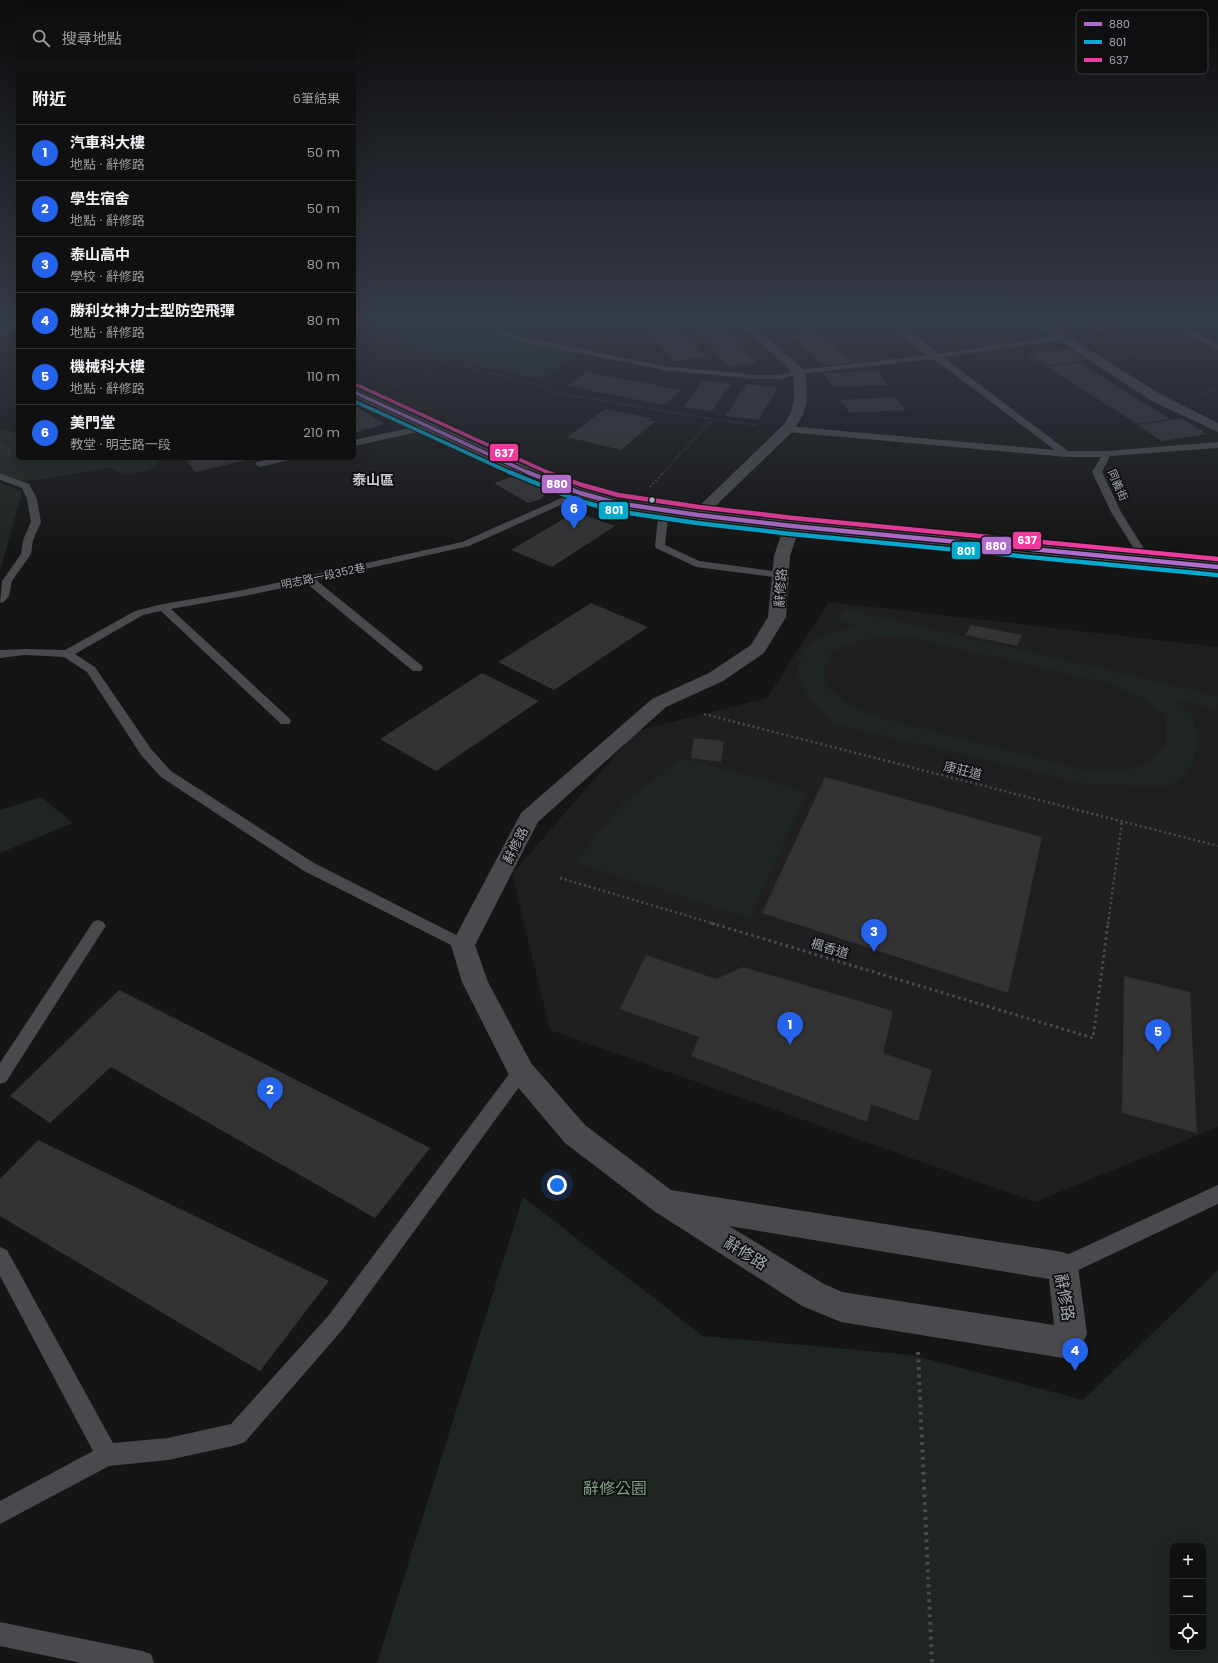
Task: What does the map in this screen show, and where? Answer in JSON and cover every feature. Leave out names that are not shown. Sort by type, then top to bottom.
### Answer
[{"type":"main road","points":[[362,396],[538,477],[580,493],[628,504],[698,515],[792,526],[1218,567]]},
{"type":"street","points":[[698,515],[796,419],[801,401],[801,396]]},
{"type":"street","points":[[1153,396],[1218,428]]},
{"type":"street","name":"辭修路","points":[[664,1202],[1063,1267],[1071,1334],[1063,1342],[841,1307],[813,1295],[664,1202],[575,1134],[521,1071],[475,982],[463,945],[529,818],[658,703],[716,677],[758,649],[777,618],[782,556],[792,526]]},
{"type":"lane","points":[[989,396],[1066,454]]},
{"type":"lane","points":[[356,443],[429,427]]},
{"type":"lane","points":[[787,429],[1066,454],[1107,454]]},
{"type":"lane","name":"同義街","points":[[1146,560],[1116,512],[1097,472],[1107,454],[1218,445]]},
{"type":"lane","points":[[260,464],[277,460]]},
{"type":"lane","points":[[0,476],[26,486],[32,499],[36,522],[28,540],[26,554],[7,581],[4,596],[0,600]]},
{"type":"lane","name":"明志路一段352巷","points":[[67,654],[139,613],[164,607],[244,593],[464,544],[580,493]]},
{"type":"lane","points":[[664,510],[660,546],[696,564],[781,574]]},
{"type":"lane","points":[[308,579],[417,668]]},
{"type":"lane","points":[[164,607],[285,722]]},
{"type":"lane","points":[[0,654],[25,652],[67,654],[91,670],[146,752],[166,774],[309,868],[463,945]]},
{"type":"lane","points":[[0,1077],[98,926]]},
{"type":"lane","points":[[0,1513],[107,1455],[168,1449],[237,1434],[336,1322],[521,1071]]},
{"type":"lane","points":[[1063,1267],[1214,1196],[1218,1192]]},
{"type":"lane","points":[[0,1256],[107,1455]]},
{"type":"lane","points":[[0,1634],[142,1663]]},
{"type":"path","points":[[370,399],[377,396]]},
{"type":"path","points":[[573,396],[712,419],[787,429]]},
{"type":"path","points":[[628,504],[645,492],[712,419]]},
{"type":"path","name":"康莊道","points":[[704,714],[1218,846]]},
{"type":"path","name":"楓香道","points":[[560,878],[1093,1038],[1122,821]]},
{"type":"path","points":[[917,1319],[932,1663]]},
{"type":"shaded area","points":[[829,602],[1218,647],[1218,1127],[1035,1202],[550,1030],[512,874],[636,731],[767,698]]},
{"type":"green space","points":[[0,429],[16,433],[16,460],[162,460],[149,470],[125,474],[108,468],[22,481],[0,472]]},
{"type":"green space","points":[[0,482],[22,492],[0,572]]},
{"type":"green space","points":[[845,609],[1218,696],[1217,709],[1174,698],[1191,714],[1197,732],[1196,748],[1192,764],[1180,780],[1161,787],[1087,784],[835,724],[804,691],[799,679],[798,671],[801,657],[809,645],[815,640],[828,633],[858,626],[838,621]],"holes":[[[882,636],[908,637],[1108,683],[1139,696],[1167,716],[1165,745],[1150,764],[1121,771],[1083,770],[867,714],[845,702],[825,684],[825,666],[833,651],[859,641]]]},
{"type":"green space","points":[[682,758],[808,792],[749,918],[575,862],[623,803]]},
{"type":"green space","points":[[41,797],[73,823],[0,853],[0,810]]},
{"type":"green space","name":"辭修公園","points":[[523,1197],[703,1336],[912,1355],[1083,1400],[1218,1270],[1218,1663],[377,1663]]},
{"type":"building","points":[[616,396],[675,396],[664,405]]},
{"type":"building","points":[[691,396],[723,396],[712,411],[683,407]]},
{"type":"building","points":[[739,396],[773,396],[758,420],[725,416]]},
{"type":"building","points":[[1093,396],[1132,396],[1170,419],[1137,424]]},
{"type":"building","points":[[895,397],[906,410],[850,413],[840,400]]},
{"type":"building","points":[[357,407],[384,424],[356,432]]},
{"type":"building","points":[[605,409],[651,418],[649,420],[656,421],[621,450],[567,437]]},
{"type":"building","points":[[1182,418],[1207,434],[1162,441],[1137,425]]},
{"type":"building","points":[[186,460],[248,460],[195,472]]},
{"type":"building","points":[[516,475],[544,491],[545,494],[541,499],[528,503],[494,483]]},
{"type":"building","points":[[575,512],[615,526],[552,567],[511,550]]},
{"type":"building","points":[[591,603],[648,627],[554,690],[498,662]]},
{"type":"building","points":[[971,625],[1022,635],[1017,646],[965,635]]},
{"type":"building","points":[[482,673],[539,701],[436,771],[380,739]]},
{"type":"building","points":[[694,738],[724,741],[721,762],[691,758]]},
{"type":"building","points":[[825,777],[1042,837],[1008,993],[762,913]]},
{"type":"building","points":[[646,955],[716,979],[743,967],[893,1011],[883,1053],[932,1070],[918,1121],[871,1104],[867,1122],[691,1056],[699,1037],[620,1009]]},
{"type":"building","points":[[1124,976],[1190,992],[1197,1133],[1122,1113]]},
{"type":"building","points":[[119,990],[430,1148],[375,1218],[111,1067],[50,1123],[10,1096]]},
{"type":"building","points":[[38,1140],[329,1281],[260,1371],[0,1216],[0,1179]]},
{"type":"transit line","name":"880","points":[[362,396],[538,477],[580,493],[616,503],[698,515],[792,526],[1218,567]]},
{"type":"transit line","name":"637","points":[[380,396],[541,470],[582,485],[618,495],[699,507],[793,518],[1218,559]]},
{"type":"transit line","name":"801","points":[[356,402],[535,484],[577,500],[615,511],[697,523],[791,534],[1217,575]]},
{"type":"place","name":"美門堂","points":[[574,529]]},
{"type":"place","name":"泰山高中","points":[[874,952]]},
{"type":"place","name":"汽車科大樓","points":[[790,1045]]},
{"type":"place","name":"機械科大樓","points":[[1158,1052]]},
{"type":"place","name":"學生宿舍","points":[[270,1110]]},
{"type":"place","name":"勝利女神力士型防空飛彈","points":[[1075,1371]]},
{"type":"district","name":"泰山區","points":[[373,480]]}]
